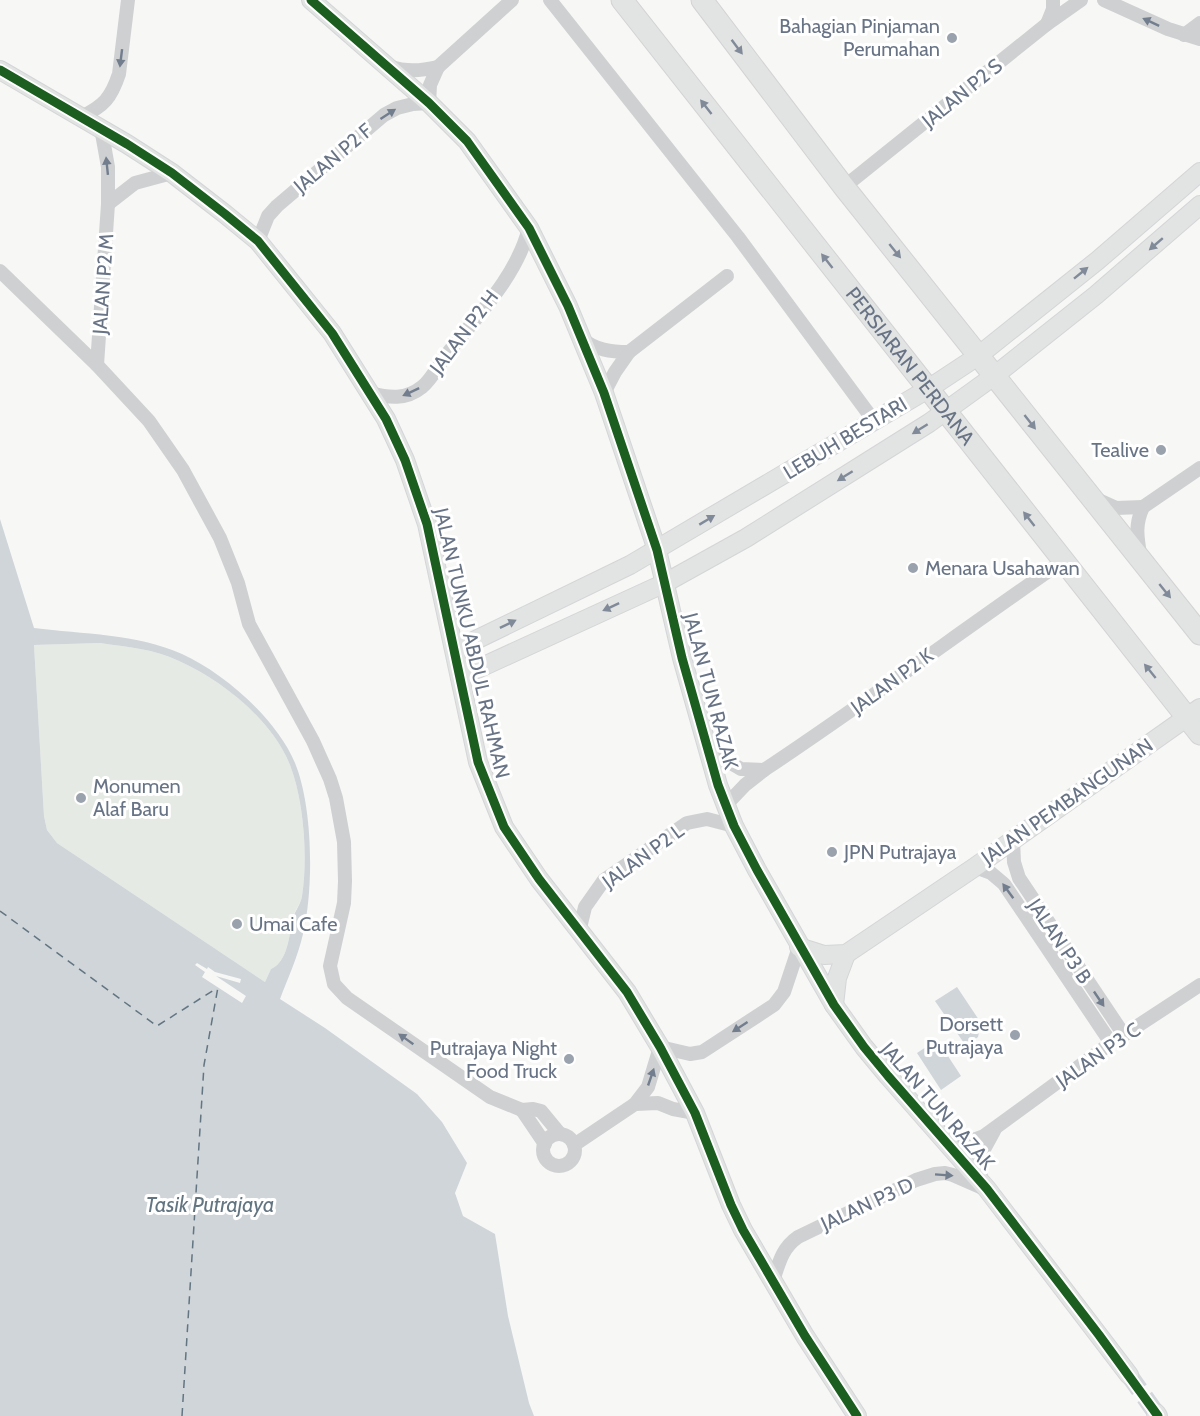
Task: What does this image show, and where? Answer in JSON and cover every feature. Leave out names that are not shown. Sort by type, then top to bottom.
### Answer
[{"type":"main road","name":"PERSIARAN PERDANA","points":[[622,0],[1063,561],[1193,713],[1200,734]]},
{"type":"main road","points":[[702,0],[844,187],[1200,634]]},
{"type":"street","points":[[81,117],[103,105],[116,85],[128,0]]},
{"type":"street","name":"JALAN TUN RAZAK","points":[[311,0],[429,103],[467,141],[529,228],[568,306],[604,393],[657,550],[707,749],[725,806],[734,826],[799,947],[834,1005],[888,1076],[984,1186],[1129,1375]]},
{"type":"street","points":[[429,103],[430,85],[438,67],[513,0]]},
{"type":"street","points":[[550,0],[738,237],[874,421]]},
{"type":"street","points":[[1047,24],[1053,9],[1053,0]]},
{"type":"street","name":"JALAN P2 S","points":[[844,187],[1047,24],[1081,0]]},
{"type":"street","points":[[1104,0],[1168,29],[1200,39]]},
{"type":"street","points":[[1184,35],[1200,23]]},
{"type":"street","points":[[384,64],[410,71],[423,71],[438,67]]},
{"type":"street","name":"JALAN TUNKU ABDUL RAHMAN","points":[[0,70],[101,128],[172,173],[258,241],[332,333],[387,419],[405,460],[428,524],[478,762],[504,827],[522,856],[627,992],[660,1047],[695,1113],[731,1205],[805,1336],[857,1416]]},
{"type":"street","name":"JALAN P2 F","points":[[258,241],[268,216],[277,206],[373,124],[397,108],[429,103]]},
{"type":"street","name":"JALAN P2 M","points":[[97,365],[108,204],[108,167],[101,128]]},
{"type":"street","name":"LEBUH BESTARI","points":[[455,650],[657,550],[928,389],[978,356],[1097,261],[1200,172]]},
{"type":"street","points":[[108,204],[135,183],[172,173]]},
{"type":"street","name":"LEBUH BESTARI","points":[[460,677],[664,583],[746,538],[945,412],[1096,295],[1200,205]]},
{"type":"street","name":"JALAN P2 H","points":[[370,393],[387,397],[404,397],[423,386],[495,293],[524,245],[529,228]]},
{"type":"street","points":[[0,271],[97,365],[149,421],[168,445],[210,517],[229,556],[249,624],[322,759],[341,819],[346,864],[344,903],[331,957],[331,976],[340,992],[490,1097],[522,1110],[541,1111],[560,1134],[572,1140],[574,1145],[573,1158],[562,1165],[555,1165],[545,1157],[545,1144],[548,1139],[560,1134]]},
{"type":"street","points":[[604,393],[629,352],[727,276]]},
{"type":"street","points":[[581,338],[591,346],[615,352],[629,352]]},
{"type":"street","points":[[1142,562],[1136,532],[1138,517],[1143,507],[1200,468]]},
{"type":"street","points":[[1089,495],[1116,508],[1143,507]]},
{"type":"street","name":"JALAN P2 K","points":[[725,806],[746,784],[764,770],[1063,561]]},
{"type":"street","name":"JALAN PEMBANGUNAN","points":[[846,954],[975,867],[1193,713]]},
{"type":"street","points":[[707,749],[741,769],[764,770]]},
{"type":"street","name":"JALAN P2 L","points":[[579,932],[585,907],[604,880],[612,874],[687,823],[707,819],[734,826]]},
{"type":"street","name":"JALAN P3 B","points":[[1013,840],[1014,862],[1018,878],[1124,1035]]},
{"type":"street","name":"JALAN P3 B","points":[[975,867],[991,873],[1004,884],[1111,1043]]},
{"type":"street","points":[[574,1145],[635,1104],[648,1087],[660,1047],[690,1054],[702,1052],[774,1005],[784,992],[799,947],[824,955],[846,954],[837,978],[834,1005]]},
{"type":"street","name":"JALAN P3 C","points":[[932,1126],[956,1142],[965,1143],[984,1136],[1111,1043],[1200,985]]},
{"type":"street","points":[[635,1104],[658,1103],[673,1109],[695,1113]]},
{"type":"street","points":[[522,1110],[545,1144]]},
{"type":"street","name":"JALAN P3 C","points":[[984,1186],[982,1153],[997,1127]]},
{"type":"street","name":"JALAN P3 D","points":[[773,1281],[782,1254],[789,1243],[916,1180],[945,1173],[984,1186]]},
{"type":"shaded area","points":[[100,643],[160,654],[195,669],[244,703],[271,732],[282,748],[295,779],[302,812],[305,847],[304,881],[285,953],[277,965],[271,969],[265,982],[57,843],[47,830],[44,816],[34,645]]},
{"type":"water","name":"Tasik Putrajaya","points":[[0,519],[34,628],[147,642],[182,654],[215,673],[248,699],[287,746],[301,781],[305,802],[310,871],[307,915],[303,934],[280,999],[325,1028],[417,1094],[442,1122],[467,1163],[455,1193],[463,1216],[495,1234],[508,1316],[534,1416],[0,1416]],"holes":[[[100,643],[160,654],[195,669],[244,703],[271,732],[282,748],[295,779],[302,812],[305,847],[304,881],[285,953],[277,965],[271,969],[265,982],[57,843],[47,830],[44,816],[34,645]]]},
{"type":"water","points":[[957,987],[981,1023],[978,1037],[966,1046],[935,1001]]},
{"type":"water","points":[[932,1043],[936,1050],[942,1047],[961,1076],[941,1090],[917,1053]]},
{"type":"pier","points":[[197,963],[215,972],[241,979],[240,983],[216,976],[246,996],[242,1003],[202,977],[205,972],[195,965]]},
{"type":"ferry route","points":[[0,911],[157,1026],[217,988]]},
{"type":"ferry route","points":[[182,1416],[204,1065],[218,987]]},
{"type":"tunnel","points":[[1129,1375],[1156,1413]]},
{"type":"cycle path","points":[[311,0],[429,103],[467,141],[529,228],[568,306],[604,393],[657,550],[682,658],[718,785],[734,826],[757,870],[834,1005],[864,1047],[987,1189],[1158,1416]]},
{"type":"cycle path","points":[[0,70],[127,144],[172,173],[225,214],[258,241],[332,333],[386,419],[405,460],[427,524],[478,762],[504,827],[539,879],[627,992],[660,1047],[695,1113],[743,1230],[805,1336],[857,1416]]},
{"type":"place","name":"Bahagian Pinjaman Perumahan","points":[[952,38]]},
{"type":"place","name":"Tealive","points":[[1161,450]]},
{"type":"place","name":"Menara Usahawan","points":[[913,568]]},
{"type":"place","name":"Monumen Alaf Baru","points":[[81,798]]},
{"type":"place","name":"JPN Putrajaya","points":[[832,852]]},
{"type":"place","name":"Umai Cafe","points":[[237,924]]},
{"type":"place","name":"Dorsett Putrajaya","points":[[1015,1035]]},
{"type":"place","name":"Putrajaya Night Food Truck","points":[[569,1059]]}]
